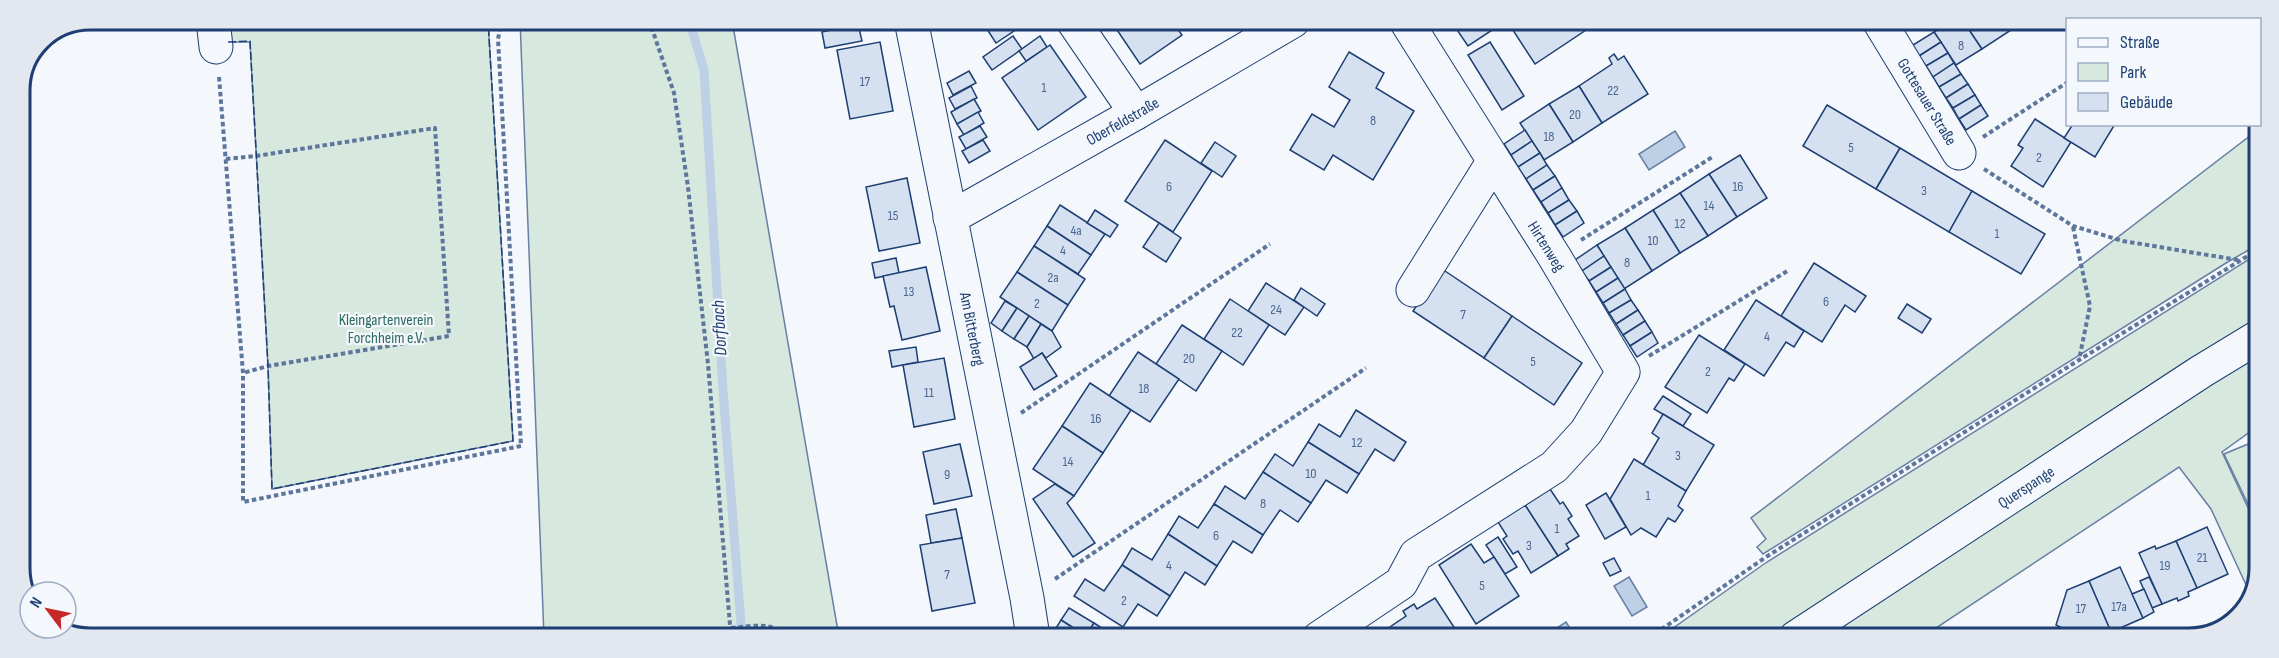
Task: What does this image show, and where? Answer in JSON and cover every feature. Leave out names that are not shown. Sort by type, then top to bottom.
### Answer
[{"type":"street","name":"Am Bitterberg","points":[[913,30],[1032,628]]},
{"type":"street","points":[[1079,30],[1136,113]]},
{"type":"street","name":"Oberfeldstraße","points":[[950,218],[1278,30]]},
{"type":"street","name":"Hirtenweg","points":[[1412,30],[1554,256],[1623,372]]},
{"type":"street","name":"Gottesauer Straße","points":[[1884,30],[1959,153]]},
{"type":"street","points":[[1413,290],[1493,162]]},
{"type":"street","name":"Querspange","points":[[1810,628],[2249,342]]},
{"type":"street","points":[[1334,628],[1401,583],[1416,555],[1554,467],[1586,432],[1623,372]]},
{"type":"path","points":[[215,33],[243,373],[243,502],[521,446],[498,39],[500,30]]},
{"type":"path","points":[[652,30],[674,93],[688,188],[734,628],[757,625],[778,628]]},
{"type":"path","points":[[2066,83],[1959,153],[2073,226],[2122,241],[2238,261]]},
{"type":"path","points":[[226,159],[435,128],[449,336],[268,366],[243,373]]},
{"type":"path","points":[[1554,256],[1714,156]]},
{"type":"path","points":[[2073,226],[2090,306],[2079,360]]},
{"type":"path","points":[[993,432],[1269,244]]},
{"type":"path","points":[[1663,628],[1766,557],[2249,255]]},
{"type":"path","points":[[1623,372],[1789,270]]},
{"type":"path","points":[[1027,598],[1366,368]]},
{"type":"green space","name":"Kleingartenverein Forchheim e.V.","points":[[225,30],[489,30],[513,441],[272,489],[268,366],[250,42],[227,42]]},
{"type":"green space","points":[[520,30],[734,30],[837,628],[544,628]]},
{"type":"green space","points":[[2249,137],[2249,250],[1763,554],[1757,547],[1766,539],[1751,518]]},
{"type":"green space","points":[[2249,259],[2249,324],[2185,362],[1781,628],[1673,628],[1767,562]]},
{"type":"green space","points":[[2249,360],[2249,432],[2222,452],[2249,510],[2249,568],[2246,586],[2211,509],[2179,467],[1936,628],[1836,628]]},
{"type":"green space","points":[[2249,444],[2249,506],[2224,454]]},
{"type":"water","points":[[1675,131],[1685,147],[1649,170],[1639,154]]},
{"type":"water","points":[[1629,577],[1647,607],[1632,616],[1614,586]]},
{"type":"water","points":[[1566,622],[1570,628],[1557,628]]},
{"type":"building","points":[[859,30],[862,41],[825,48],[822,32]]},
{"type":"building","points":[[988,30],[1016,30],[996,43]]},
{"type":"building","points":[[1117,30],[1178,30],[1182,35],[1140,64]]},
{"type":"building","points":[[1457,30],[1492,30],[1468,46]]},
{"type":"building","points":[[1513,30],[1586,30],[1535,64]]},
{"type":"building","points":[[1937,30],[1969,30],[1982,49],[1956,65],[1934,32]]},
{"type":"building","points":[[1969,30],[2011,30],[1982,49]]},
{"type":"building","points":[[1934,32],[1941,42],[1919,56],[1913,45]]},
{"type":"building","points":[[1013,36],[1022,49],[992,70],[983,57]]},
{"type":"building","points":[[1040,36],[1047,47],[1026,61],[1019,51]]},
{"type":"building","points":[[880,42],[893,111],[850,119],[837,50]]},
{"type":"building","points":[[1490,42],[1524,96],[1502,110],[1468,55]]},
{"type":"building","points":[[1941,42],[1948,53],[1926,66],[1919,56]]},
{"type":"building","points":[[1050,45],[1086,97],[1038,130],[1002,78]]},
{"type":"building","points":[[1349,52],[1384,73],[1376,88],[1414,111],[1373,180],[1333,155],[1324,170],[1290,150],[1312,114],[1334,127],[1350,100],[1329,87]]},
{"type":"building","points":[[1948,53],[1954,63],[1933,77],[1926,66]]},
{"type":"building","points":[[1614,54],[1618,60],[1624,56],[1648,94],[1602,123],[1579,86],[1612,64],[1609,58]]},
{"type":"building","points":[[1954,63],[1961,74],[1939,87],[1933,77]]},
{"type":"building","points":[[969,71],[976,83],[953,95],[947,83]]},
{"type":"building","points":[[1961,74],[1968,84],[1946,98],[1939,87]]},
{"type":"building","points":[[1968,84],[1975,95],[1953,108],[1946,98]]},
{"type":"building","points":[[971,86],[977,98],[955,109],[949,98]]},
{"type":"building","points":[[1579,86],[1602,123],[1573,142],[1549,104]]},
{"type":"building","points":[[1975,95],[1981,105],[1959,119],[1953,108]]},
{"type":"building","points":[[974,99],[981,111],[957,124],[951,112]]},
{"type":"building","points":[[1549,104],[1573,142],[1544,160],[1520,123]]},
{"type":"building","points":[[1827,105],[1900,148],[1876,189],[1803,146]]},
{"type":"building","points":[[1981,105],[1988,116],[1966,130],[1959,119]]},
{"type":"building","points":[[978,112],[984,123],[964,135],[957,124]]},
{"type":"building","points":[[2035,119],[2071,142],[2043,187],[2011,166],[2023,148],[2018,145]]},
{"type":"building","points":[[980,126],[987,137],[966,149],[959,137]]},
{"type":"building","points":[[2072,126],[2114,126],[2095,157],[2064,138]]},
{"type":"building","points":[[1525,130],[1532,141],[1511,155],[1504,144]]},
{"type":"building","points":[[983,140],[990,151],[969,163],[962,151]]},
{"type":"building","points":[[1165,140],[1212,171],[1173,232],[1125,201]]},
{"type":"building","points":[[1532,141],[1540,153],[1518,167],[1511,155]]},
{"type":"building","points":[[1215,142],[1236,156],[1222,177],[1201,163]]},
{"type":"building","points":[[1900,148],[1972,191],[1949,232],[1876,189]]},
{"type":"building","points":[[1540,153],[1547,165],[1526,179],[1518,167]]},
{"type":"building","points":[[1740,155],[1767,198],[1737,217],[1709,174]]},
{"type":"building","points":[[1547,165],[1555,176],[1533,190],[1526,179]]},
{"type":"building","points":[[1709,174],[1737,217],[1708,236],[1680,193]]},
{"type":"building","points":[[1555,176],[1562,188],[1541,202],[1533,190]]},
{"type":"building","points":[[907,178],[920,243],[879,251],[866,187]]},
{"type":"building","points":[[1562,188],[1569,200],[1548,213],[1541,202]]},
{"type":"building","points":[[1972,191],[2045,234],[2021,274],[1949,232]]},
{"type":"building","points":[[1680,193],[1708,236],[1680,253],[1653,210]]},
{"type":"building","points":[[1569,200],[1577,211],[1555,225],[1548,213]]},
{"type":"building","points":[[1060,205],[1105,234],[1091,255],[1047,226]]},
{"type":"building","points":[[1095,210],[1118,225],[1110,237],[1087,223]]},
{"type":"building","points":[[1653,210],[1680,253],[1652,271],[1625,228]]},
{"type":"building","points":[[1577,211],[1584,223],[1563,237],[1555,225]]},
{"type":"building","points":[[1159,223],[1181,238],[1166,262],[1143,247]]},
{"type":"building","points":[[1047,226],[1091,255],[1078,274],[1034,246]]},
{"type":"building","points":[[1625,228],[1652,271],[1624,289],[1597,245]]},
{"type":"building","points":[[1597,245],[1604,256],[1582,271],[1575,260]]},
{"type":"building","points":[[1034,246],[1085,279],[1068,305],[1017,272]]},
{"type":"building","points":[[1604,256],[1611,267],[1589,281],[1582,271]]},
{"type":"building","points":[[896,258],[899,273],[875,278],[872,263]]},
{"type":"building","points":[[1814,263],[1866,296],[1855,312],[1845,305],[1822,342],[1781,316]]},
{"type":"building","points":[[926,267],[940,331],[902,340],[894,306],[890,307],[883,276]]},
{"type":"building","points":[[1611,267],[1618,278],[1596,292],[1589,281]]},
{"type":"building","points":[[1442,269],[1512,316],[1484,358],[1413,311]]},
{"type":"building","points":[[1017,272],[1068,305],[1052,331],[1000,297]]},
{"type":"building","points":[[1618,278],[1625,289],[1603,303],[1596,292]]},
{"type":"building","points":[[1266,283],[1304,307],[1285,335],[1248,311]]},
{"type":"building","points":[[1301,288],[1325,304],[1317,316],[1294,300]]},
{"type":"building","points":[[1625,289],[1631,300],[1609,313],[1603,303]]},
{"type":"building","points":[[1230,299],[1269,325],[1243,365],[1204,339]]},
{"type":"building","points":[[1631,300],[1638,310],[1616,324],[1609,313]]},
{"type":"building","points":[[1756,300],[1804,331],[1794,347],[1786,342],[1764,376],[1724,350]]},
{"type":"building","points":[[1005,301],[1017,308],[1002,331],[991,323]]},
{"type":"building","points":[[1907,304],[1931,319],[1922,333],[1898,318]]},
{"type":"building","points":[[1017,308],[1029,316],[1014,339],[1002,331]]},
{"type":"building","points":[[1638,310],[1645,321],[1623,335],[1616,324]]},
{"type":"building","points":[[1029,316],[1041,324],[1027,347],[1014,339]]},
{"type":"building","points":[[1512,316],[1582,363],[1554,405],[1484,358]]},
{"type":"building","points":[[1645,321],[1652,332],[1630,346],[1623,335]]},
{"type":"building","points":[[1041,324],[1052,331],[1061,347],[1046,358],[1042,353],[1034,359],[1027,347]]},
{"type":"building","points":[[1182,325],[1222,351],[1196,391],[1156,364]]},
{"type":"building","points":[[1652,332],[1658,343],[1637,357],[1630,346]]},
{"type":"building","points":[[1699,335],[1745,364],[1734,381],[1729,378],[1707,413],[1665,387]]},
{"type":"building","points":[[916,347],[918,362],[892,367],[889,351]]},
{"type":"building","points":[[1138,352],[1179,379],[1150,422],[1109,396]]},
{"type":"building","points":[[1042,353],[1057,376],[1034,390],[1020,367]]},
{"type":"building","points":[[944,358],[955,419],[914,427],[903,365]]},
{"type":"building","points":[[1090,383],[1131,410],[1103,453],[1062,426]]},
{"type":"building","points":[[1663,396],[1691,414],[1683,426],[1654,409]]},
{"type":"building","points":[[1356,410],[1406,442],[1394,461],[1375,449],[1359,474],[1308,442],[1319,424],[1340,437]]},
{"type":"building","points":[[1663,414],[1714,445],[1686,491],[1643,465],[1659,438],[1652,433]]},
{"type":"building","points":[[1062,426],[1103,453],[1074,496],[1033,469]]},
{"type":"building","points":[[1308,442],[1359,474],[1347,493],[1326,480],[1311,503],[1263,472],[1275,454],[1293,466]]},
{"type":"building","points":[[960,444],[972,496],[934,504],[923,452]]},
{"type":"building","points":[[1634,459],[1686,491],[1678,506],[1683,510],[1675,522],[1668,518],[1656,537],[1641,528],[1631,535],[1610,499]]},
{"type":"building","points":[[1263,472],[1311,503],[1298,522],[1280,510],[1263,535],[1214,504],[1225,486],[1245,499]]},
{"type":"building","points":[[1055,484],[1074,496],[1067,503],[1095,543],[1073,557],[1033,499]]},
{"type":"building","points":[[1550,489],[1560,504],[1563,502],[1572,516],[1568,519],[1579,536],[1566,544],[1569,549],[1558,556],[1525,505]]},
{"type":"building","points":[[1606,493],[1626,527],[1605,539],[1586,505]]},
{"type":"building","points":[[1214,504],[1263,535],[1252,553],[1233,541],[1217,566],[1168,534],[1179,516],[1198,528]]},
{"type":"building","points":[[1525,505],[1558,556],[1531,573],[1518,551],[1513,554],[1503,539],[1507,536],[1498,522]]},
{"type":"building","points":[[956,509],[962,538],[931,543],[926,515]]},
{"type":"building","points":[[2207,527],[2228,574],[2197,588],[2176,541]]},
{"type":"building","points":[[1168,534],[1217,566],[1205,585],[1185,572],[1170,596],[1122,565],[1132,548],[1152,560]]},
{"type":"building","points":[[1498,537],[1517,567],[1505,574],[1486,545]]},
{"type":"building","points":[[962,538],[975,603],[932,611],[920,545]]},
{"type":"building","points":[[2176,541],[2197,588],[2188,592],[2189,596],[2162,604],[2139,553]]},
{"type":"building","points":[[1471,544],[1484,563],[1494,557],[1519,596],[1476,624],[1439,565]]},
{"type":"building","points":[[1614,558],[1621,571],[1610,576],[1603,563]]},
{"type":"building","points":[[1122,565],[1170,596],[1157,616],[1138,604],[1123,627],[1074,596],[1085,579],[1104,591]]},
{"type":"building","points":[[2120,567],[2143,618],[2120,628],[2109,628],[2089,581]]},
{"type":"building","points":[[2149,577],[2162,604],[2152,608],[2140,581]]},
{"type":"building","points":[[2089,581],[2109,628],[2062,628],[2056,625],[2067,590]]},
{"type":"building","points":[[2144,589],[2154,612],[2143,618],[2132,594]]},
{"type":"building","points":[[1435,598],[1454,628],[1391,628],[1406,616],[1403,611],[1414,604],[1417,609]]},
{"type":"building","points":[[1069,608],[1094,623],[1091,628],[1074,628],[1061,620]]},
{"type":"building","points":[[1061,620],[1074,628],[1056,628]]},
{"type":"building","points":[[1094,623],[1102,628],[1091,628]]},
{"type":"waterway","name":"Dorfbach","points":[[692,30],[704,70],[723,391],[741,628]]},
{"type":"fence","points":[[228,42],[250,41],[268,366],[272,489],[513,441],[489,30]]}]
